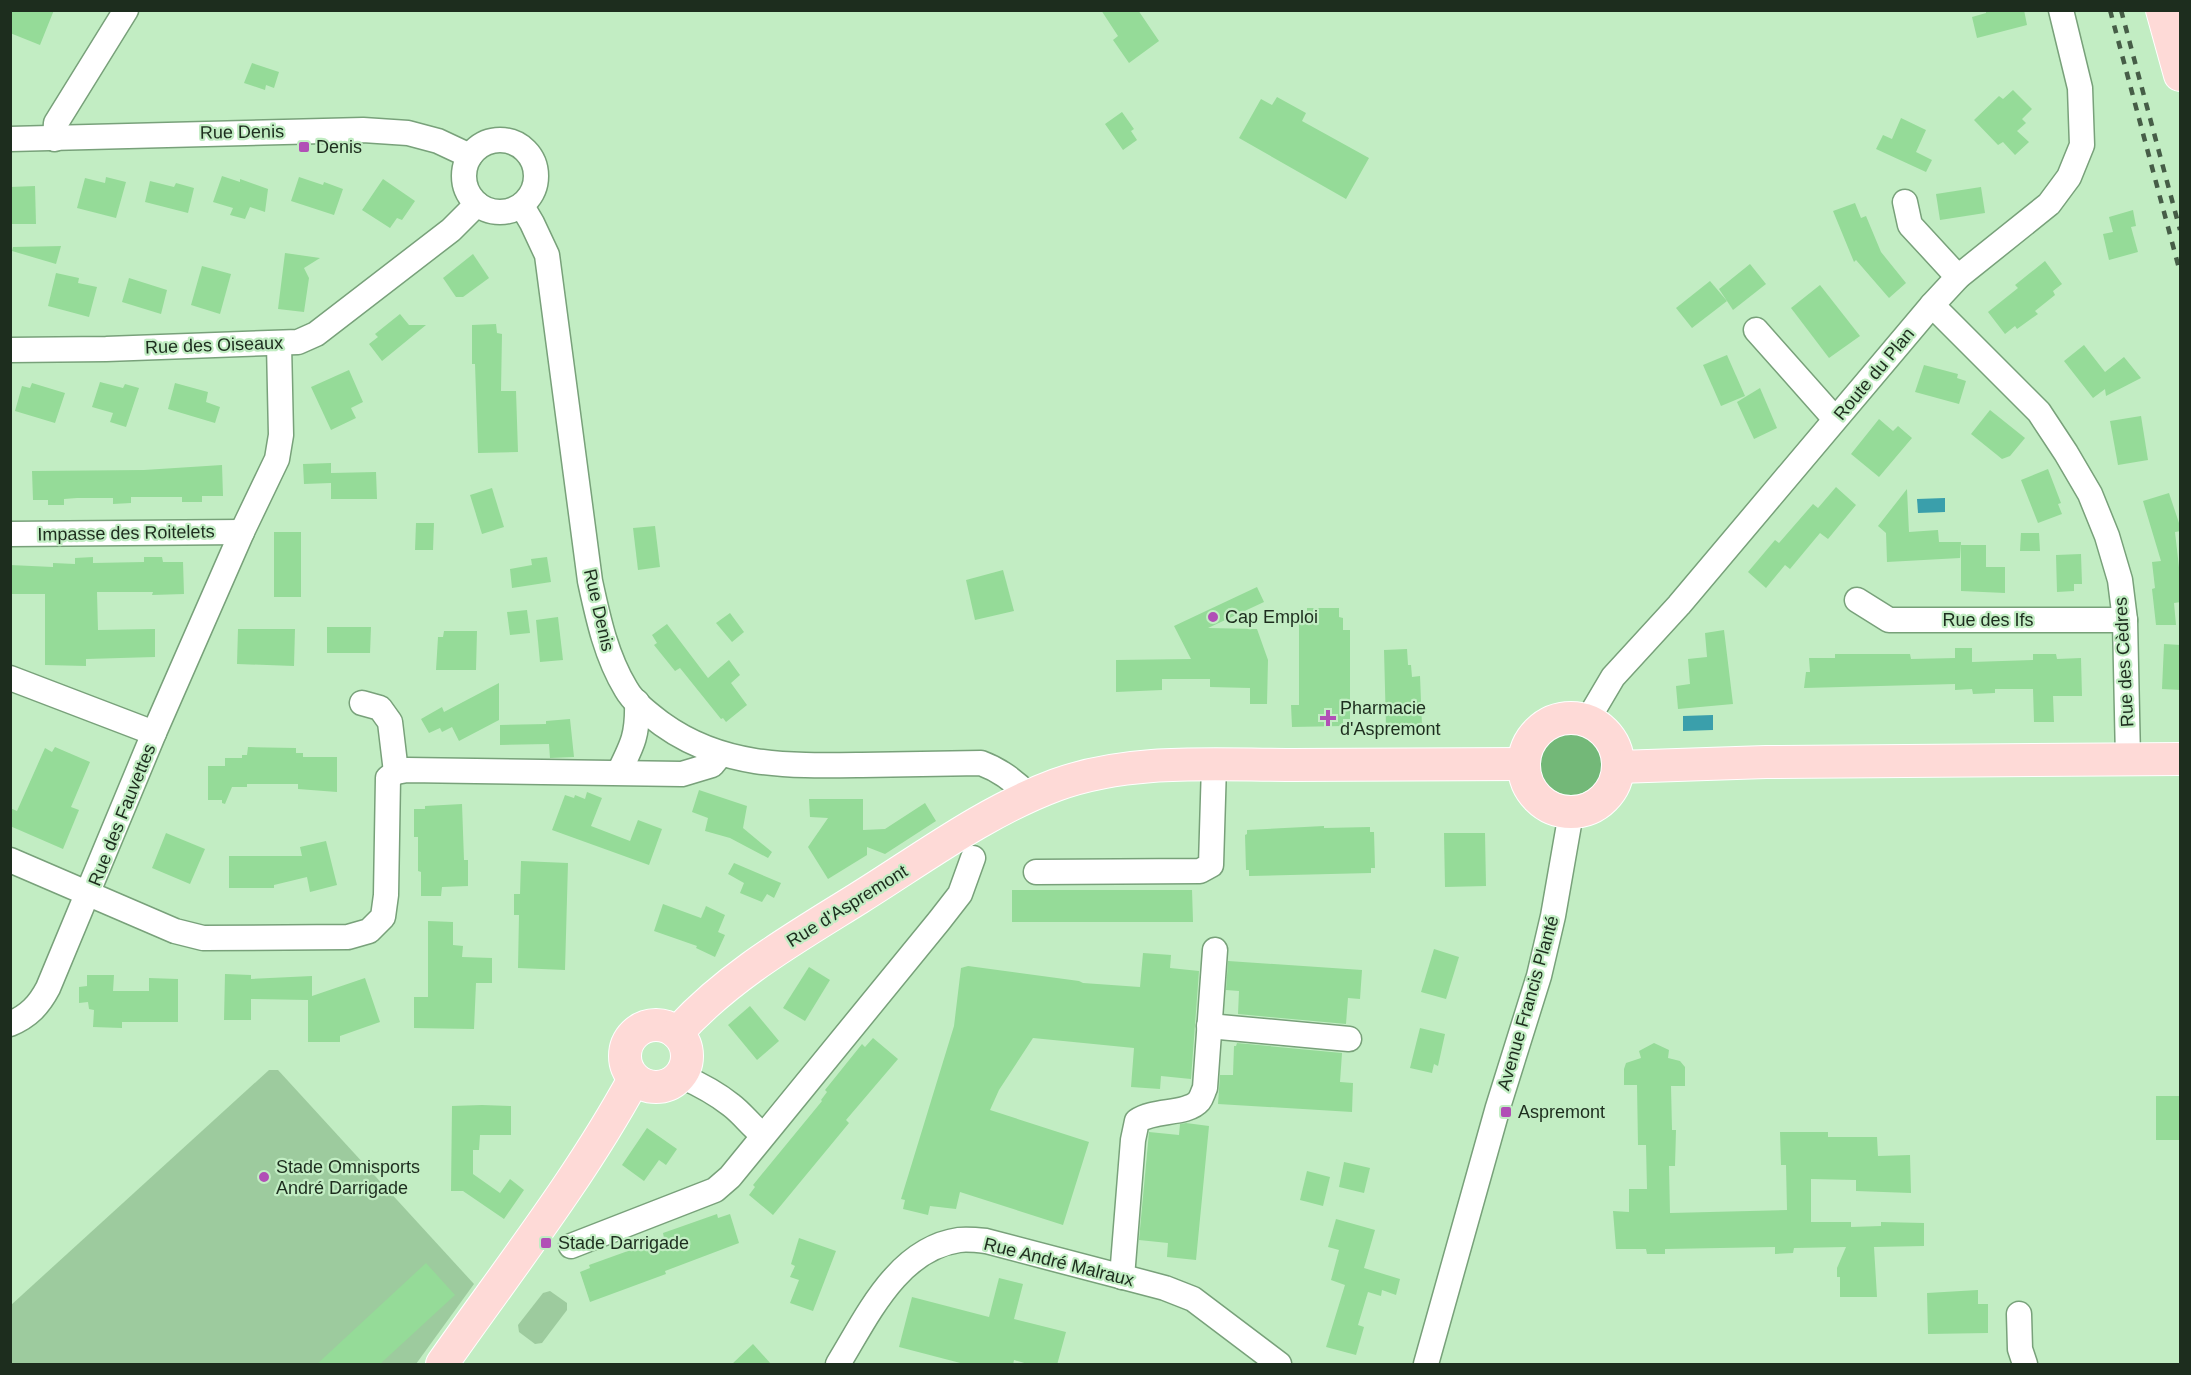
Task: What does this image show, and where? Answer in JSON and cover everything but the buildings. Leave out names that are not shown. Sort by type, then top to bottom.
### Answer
[{"type":"main road","points":[[2162,10],[2181,75]]},
{"type":"main road","points":[[1575,718],[1587,721],[1600,728],[1610,739],[1616,752],[1618,767],[1616,781],[1604,799],[1585,810],[1571,813],[1556,810],[1543,803],[1532,792],[1526,779],[1524,764],[1531,740],[1545,727],[1562,719],[1575,718]]},
{"type":"main road","points":[[1618,767],[1755,762],[2181,759]]},
{"type":"main road","name":"Rue d'Aspremont","points":[[677,1033],[695,1014],[766,956],[989,817],[1029,796],[1059,784],[1095,774],[1132,768],[1214,765],[1524,764]]},
{"type":"main road","points":[[648,1026],[663,1026],[677,1033],[686,1046],[687,1062],[681,1076],[667,1086],[658,1087],[650,1087],[634,1079],[626,1064],[626,1046],[635,1034],[648,1026]]},
{"type":"main road","points":[[442,1365],[551,1211],[619,1108],[634,1079]]},
{"type":"street","points":[[55,139],[56,123],[126,10]]},
{"type":"street","name":"Route du Plan","points":[[1587,721],[1613,677],[1679,605],[1932,305],[1958,277],[2049,204],[2069,177],[2082,145],[2080,88],[2061,10]]},
{"type":"street","name":"Rue Denis","points":[[10,139],[363,130],[408,134],[438,141],[470,156]]},
{"type":"street","points":[[493,140],[507,140],[521,146],[531,156],[536,168],[537,183],[531,196],[522,206],[507,213],[491,212],[477,204],[470,196],[464,176],[465,165],[470,156],[480,146],[493,140]]},
{"type":"street","points":[[1905,202],[1910,225],[1958,277]]},
{"type":"street","name":"Rue des Oiseaux","points":[[10,350],[298,342],[316,334],[451,230],[477,204]]},
{"type":"street","name":"Rue Denis","points":[[522,206],[547,255],[578,499],[598,619],[610,657],[627,691],[649,714],[680,737],[721,754],[750,761],[798,766],[981,763],[995,768],[1010,778],[1029,796]]},
{"type":"street","name":"Rue des Cèdres","points":[[1932,305],[2039,412],[2090,494],[2107,536],[2120,580],[2125,620],[2128,759]]},
{"type":"street","points":[[1756,330],[1835,419]]},
{"type":"street","name":"Rue des Fauvettes","points":[[279,344],[281,435],[277,459],[242,532],[154,734],[89,892],[175,930],[203,938],[348,937],[369,931],[383,917],[386,896],[388,778],[396,772],[390,722],[380,708],[362,703]]},
{"type":"street","name":"Impasse des Roitelets","points":[[10,534],[242,532]]},
{"type":"street","name":"Rue des Ifs","points":[[1857,600],[1889,620],[2125,620]]},
{"type":"street","points":[[10,678],[154,734]]},
{"type":"street","points":[[619,772],[638,726],[637,702]]},
{"type":"street","points":[[396,772],[407,770],[682,774],[712,765],[721,754]]},
{"type":"street","points":[[1036,872],[1200,871],[1211,865],[1214,765]]},
{"type":"street","name":"Avenue Francis Planté","points":[[1426,1365],[1498,1107],[1539,976],[1553,916],[1571,813]]},
{"type":"street","points":[[571,1246],[715,1190],[730,1177],[960,894],[973,858]]},
{"type":"street","points":[[10,860],[89,892],[48,988],[38,1005],[20,1020],[10,1024]]},
{"type":"street","points":[[1122,1277],[1133,1140],[1137,1121],[1146,1114],[1183,1109],[1198,1102],[1205,1088],[1215,950]]},
{"type":"street","points":[[1209,1026],[1349,1039]]},
{"type":"street","points":[[681,1076],[710,1090],[733,1106],[752,1127],[763,1135]]},
{"type":"street","name":"Rue André Malraux","points":[[838,1365],[887,1286],[904,1267],[922,1253],[959,1240],[986,1240],[1165,1288],[1193,1299],[1279,1365]]},
{"type":"street","points":[[2019,1314],[2019,1349],[2025,1365]]},
{"type":"green space","points":[[1571,727],[1584,730],[1595,737],[1602,748],[1605,761],[1602,774],[1595,785],[1584,792],[1571,795],[1558,792],[1547,785],[1540,774],[1537,761],[1540,748],[1547,737],[1558,730]]},
{"type":"green space","name":"Stade Omnisports André Darrigade","points":[[269,1070],[278,1070],[474,1284],[416,1364],[11,1364],[11,1305]]},
{"type":"green space","points":[[550,1291],[567,1303],[567,1310],[542,1343],[535,1344],[519,1332],[518,1325],[543,1293]]},
{"type":"water","points":[[1945,498],[1945,512],[1918,513],[1917,499]]},
{"type":"water","points":[[1713,715],[1713,730],[1683,731],[1683,716]]},
{"type":"railway","points":[[2110,10],[2180,272]]},
{"type":"railway","points":[[2121,10],[2180,230]]},
{"type":"place","name":"Denis","points":[[304,147]]},
{"type":"place","name":"Cap Emploi","points":[[1213,617]]},
{"type":"place","name":"Pharmacie d'Aspremont","points":[[1328,718]]},
{"type":"place","name":"Aspremont","points":[[1506,1112]]},
{"type":"place","name":"Stade Omnisports André Darrigade","points":[[264,1177]]},
{"type":"place","name":"Stade Darrigade","points":[[546,1243]]}]
